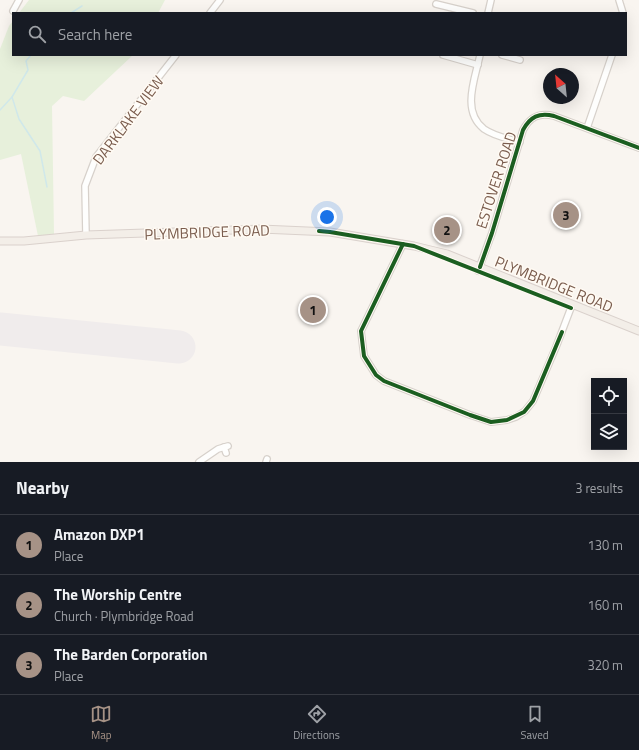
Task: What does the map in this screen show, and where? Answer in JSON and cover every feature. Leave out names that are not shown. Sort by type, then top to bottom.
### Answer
[{"type":"main road","name":"PLYMBRIDGE ROAD","points":[[0,241],[24,241],[86,235],[261,229],[330,232],[414,246],[447,254],[479,269],[639,334]]},
{"type":"main road","name":"PLYMBRIDGE ROAD","points":[[572,306],[639,331]]},
{"type":"street","points":[[13,11],[19,0]]},
{"type":"street","points":[[211,12],[220,0]]},
{"type":"street","points":[[488,12],[491,0]]},
{"type":"street","points":[[619,0],[623,12]]},
{"type":"street","points":[[436,4],[469,12]]},
{"type":"street","name":"DARKLAKE VIEW","points":[[86,235],[85,186],[96,157],[175,56]]},
{"type":"street","points":[[446,56],[478,65]]},
{"type":"street","points":[[480,56],[471,98],[472,111],[484,128],[491,133],[520,142]]},
{"type":"street","points":[[506,56],[520,60]]},
{"type":"street","points":[[587,128],[612,56]]},
{"type":"street","name":"ESTOVER ROAD","points":[[479,269],[527,122],[538,115],[547,114],[639,148]]},
{"type":"street","points":[[403,244],[361,331],[364,356],[376,376],[384,381],[470,415],[491,422],[498,422],[516,417],[525,411],[533,401],[572,306]]},
{"type":"street","points":[[199,462],[218,449],[226,446],[226,454]]},
{"type":"green space","points":[[29,0],[165,0],[159,12],[20,12]]},
{"type":"green space","points":[[12,22],[12,56],[132,56],[84,101],[63,96],[52,106],[54,234],[38,236],[21,154],[0,160],[0,49],[9,26]]},
{"type":"waterway","points":[[73,12],[82,6]]},
{"type":"waterway","points":[[0,110],[12,97],[28,70],[26,61],[30,56]]},
{"type":"waterway","points":[[12,97],[19,119],[40,151],[47,187]]},
{"type":"runway","points":[[0,329],[179,347]]},
{"type":"cycle path","points":[[480,267],[492,233],[523,130],[532,119],[539,115],[554,116],[639,148]]},
{"type":"cycle path","points":[[319,231],[414,246],[571,308]]},
{"type":"cycle path","points":[[403,244],[361,331],[364,356],[376,375],[384,381],[491,422],[507,420],[524,412],[533,401],[562,332]]},
{"type":"place","name":"The Barden Corporation","points":[[566,215]]},
{"type":"place","name":"The Worship Centre","points":[[447,230]]},
{"type":"place","name":"Amazon DXP1","points":[[313,310]]}]
